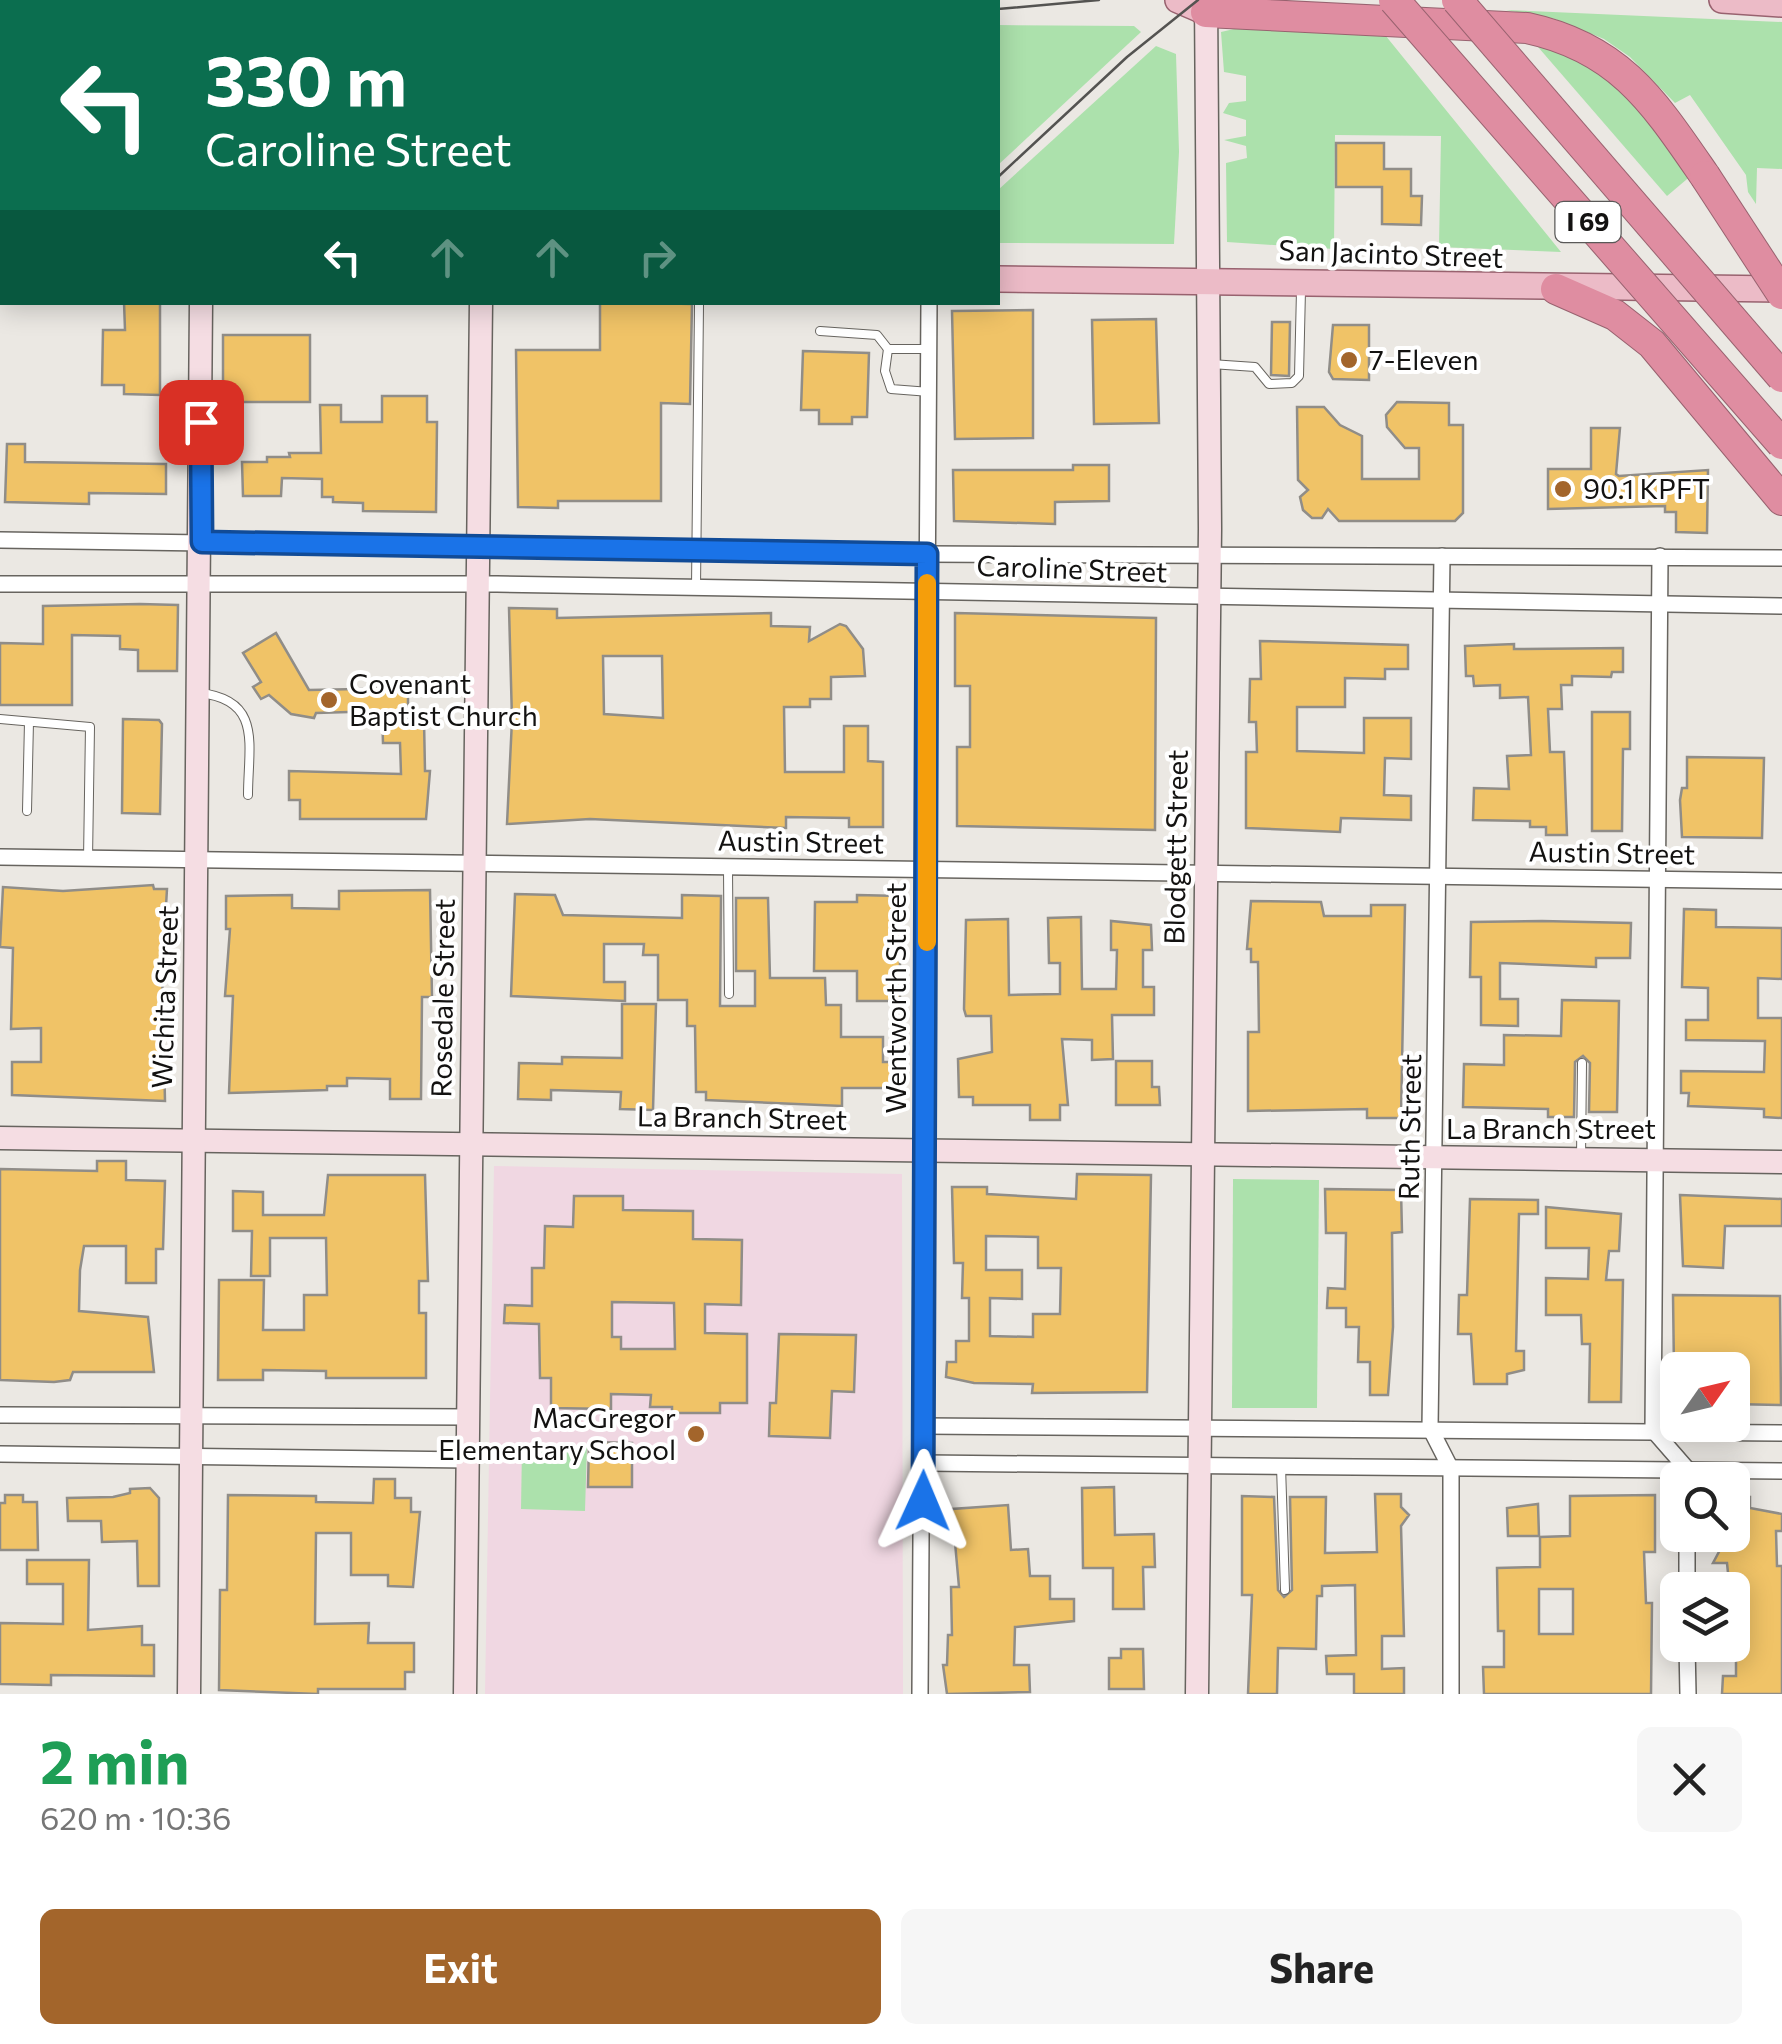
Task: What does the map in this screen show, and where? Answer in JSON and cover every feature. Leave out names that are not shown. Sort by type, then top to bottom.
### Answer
[{"type":"highway","name":"I 69","points":[[1394,0],[1782,444]]},
{"type":"highway","name":"I 69","points":[[1457,0],[1782,377]]},
{"type":"highway","points":[[1197,4],[1527,28],[1561,35],[1618,67],[1643,89],[1782,292]]},
{"type":"highway","points":[[1556,289],[1615,315],[1652,344],[1782,500]]},
{"type":"main road","points":[[1722,0],[1782,4]]},
{"type":"main road","name":"San Jacinto Street","points":[[1000,278],[1302,280],[1782,292]]},
{"type":"street","name":"Blodgett Street","points":[[1197,4],[1211,364],[1197,1694]]},
{"type":"street","name":"Wichita Street","points":[[188,1694],[190,1140],[199,862],[202,542],[201,305]]},
{"type":"street","name":"Rosedale Street","points":[[465,1694],[481,305]]},
{"type":"street","name":"Wentworth Street","points":[[920,1694],[929,305]]},
{"type":"street","name":"Caroline Street","points":[[0,540],[927,554],[1782,558]]},
{"type":"street","name":"Ruth Street","points":[[1442,556],[1430,1428],[1451,1469],[1451,1694]]},
{"type":"street","points":[[1660,556],[1653,1430],[1677,1462]]},
{"type":"street","name":"Caroline Street","points":[[0,584],[478,584],[1782,606]]},
{"type":"street","name":"Austin Street","points":[[0,857],[1438,873],[1782,881]]},
{"type":"street","name":"La Branch Street","points":[[0,1138],[1782,1162]]},
{"type":"street","points":[[0,1416],[468,1417]]},
{"type":"street","points":[[924,1426],[1782,1433]]},
{"type":"street","points":[[0,1454],[468,1460]]},
{"type":"street","points":[[924,1462],[1660,1474]]},
{"type":"street","points":[[1750,1472],[1782,1471]]},
{"type":"street","points":[[1688,1662],[1688,1694]]},
{"type":"lane","points":[[1211,364],[1254,368],[1269,384],[1292,383],[1299,376],[1302,280]]},
{"type":"lane","points":[[696,587],[699,305]]},
{"type":"lane","points":[[820,331],[877,335],[888,349],[885,371],[891,389],[930,392]]},
{"type":"lane","points":[[888,349],[930,350]]},
{"type":"lane","points":[[200,694],[226,696],[242,710],[249,728],[248,795]]},
{"type":"lane","points":[[0,719],[90,726],[88,860]]},
{"type":"lane","points":[[27,811],[30,722]]},
{"type":"lane","points":[[728,866],[728,994]]},
{"type":"lane","points":[[1580,1160],[1582,1063]]},
{"type":"lane","points":[[1282,1466],[1285,1590]]},
{"type":"shaded area","name":"MacGregor Elementary School","points":[[494,1166],[902,1174],[903,1694],[485,1694]]},
{"type":"green space","points":[[1506,10],[1782,22],[1782,169],[1757,168],[1756,204],[1748,192],[1746,175],[1690,95],[1675,103],[1630,57],[1604,39],[1555,19]]},
{"type":"green space","points":[[1000,25],[1134,26],[1141,32],[1000,163]]},
{"type":"green space","points":[[1381,30],[1561,252],[1439,247],[1441,136],[1335,135],[1334,249],[1227,242],[1226,163],[1247,158],[1246,146],[1224,140],[1246,136],[1246,120],[1223,113],[1229,103],[1246,101],[1246,76],[1224,72],[1221,32]]},
{"type":"green space","points":[[1532,40],[1615,72],[1693,174],[1667,196]]},
{"type":"green space","points":[[1156,46],[1176,54],[1179,152],[1174,244],[1000,243],[1000,188]]},
{"type":"green space","points":[[1233,1179],[1319,1180],[1317,1408],[1232,1408]]},
{"type":"green space","points":[[522,1445],[587,1446],[585,1511],[521,1509]]},
{"type":"building","points":[[1336,143],[1384,143],[1384,169],[1411,169],[1411,196],[1422,196],[1421,225],[1382,224],[1382,187],[1336,187]]},
{"type":"building","points":[[124,305],[160,305],[160,395],[124,394],[124,385],[102,385],[103,330],[125,330]]},
{"type":"building","points":[[600,305],[692,305],[690,404],[661,403],[661,501],[558,501],[558,508],[518,507],[516,350],[600,350]]},
{"type":"building","points":[[1033,310],[1033,438],[955,439],[952,311]]},
{"type":"building","points":[[1156,319],[1159,423],[1094,424],[1092,320]]},
{"type":"building","points":[[1272,322],[1290,322],[1289,376],[1271,375]]},
{"type":"building","name":"7-Eleven","points":[[1333,325],[1369,325],[1369,380],[1333,379],[1329,372]]},
{"type":"building","points":[[223,335],[310,335],[310,402],[223,402]]},
{"type":"building","points":[[803,351],[869,353],[867,417],[852,417],[852,424],[819,424],[819,410],[801,410]]},
{"type":"building","points":[[382,396],[427,396],[427,422],[437,422],[436,512],[363,511],[363,503],[333,502],[333,497],[322,497],[322,479],[282,478],[281,496],[243,496],[242,462],[267,462],[267,457],[290,457],[289,453],[321,453],[320,405],[341,405],[341,422],[382,422]]},
{"type":"building","points":[[1397,402],[1449,403],[1449,425],[1463,425],[1463,513],[1455,521],[1339,521],[1328,509],[1322,518],[1312,518],[1303,510],[1300,497],[1308,490],[1298,480],[1297,407],[1324,407],[1340,425],[1362,436],[1362,479],[1419,479],[1419,448],[1405,448],[1387,427],[1386,415]]},
{"type":"building","points":[[1591,428],[1620,428],[1616,474],[1619,476],[1708,470],[1707,533],[1676,532],[1676,512],[1665,512],[1665,506],[1548,509],[1548,469],[1591,469]]},
{"type":"building","points":[[7,444],[25,444],[25,462],[166,464],[166,494],[89,493],[89,504],[5,502]]},
{"type":"building","points":[[1073,465],[1109,465],[1109,501],[1055,502],[1055,524],[954,521],[953,470],[1073,470]]},
{"type":"building","points":[[178,605],[177,671],[138,671],[138,650],[120,649],[120,636],[72,635],[72,705],[0,705],[0,643],[43,644],[43,606]]},
{"type":"building","points":[[509,608],[557,609],[557,618],[771,613],[771,626],[810,627],[809,641],[840,624],[846,626],[863,649],[865,676],[831,677],[831,699],[810,699],[810,707],[784,707],[785,772],[844,772],[844,726],[868,726],[868,761],[883,762],[883,827],[849,827],[849,818],[786,817],[786,828],[590,819],[507,824],[512,720]],"holes":[[[603,656],[662,656],[663,718],[604,714]]]},
{"type":"building","points":[[955,613],[1156,618],[1155,830],[957,826],[957,747],[970,747],[970,686],[955,686]]},
{"type":"building","points":[[276,633],[309,690],[408,688],[408,720],[424,720],[425,771],[430,771],[426,819],[300,819],[300,800],[289,800],[289,771],[401,774],[400,743],[383,743],[382,711],[316,713],[314,718],[291,714],[269,695],[261,699],[253,687],[261,682],[243,653]]},
{"type":"building","points":[[1260,641],[1408,645],[1408,669],[1385,669],[1385,679],[1345,678],[1345,707],[1297,707],[1297,751],[1364,753],[1364,718],[1411,718],[1411,759],[1385,758],[1384,795],[1411,796],[1411,820],[1341,818],[1340,832],[1246,828],[1246,752],[1257,752],[1256,722],[1249,722],[1250,679],[1261,679]]},
{"type":"building","points":[[1514,644],[1514,649],[1623,648],[1623,672],[1612,672],[1611,677],[1572,676],[1572,685],[1561,685],[1562,709],[1548,709],[1550,752],[1564,752],[1567,835],[1546,835],[1546,827],[1530,827],[1530,821],[1473,820],[1474,788],[1509,789],[1507,756],[1531,755],[1528,697],[1500,698],[1500,685],[1474,686],[1473,676],[1466,676],[1465,646]]},
{"type":"building","points":[[1592,712],[1630,712],[1630,749],[1623,749],[1622,831],[1592,831]]},
{"type":"building","points":[[123,719],[159,720],[162,724],[160,814],[122,813]]},
{"type":"building","points":[[1687,757],[1764,758],[1762,838],[1682,837],[1680,800],[1682,788],[1687,788]]},
{"type":"building","points":[[153,885],[154,889],[167,889],[162,972],[165,1101],[12,1095],[12,1062],[41,1062],[41,1028],[11,1029],[13,948],[0,947],[3,887],[63,891]]},
{"type":"building","points":[[430,890],[432,997],[422,997],[421,1099],[390,1099],[390,1079],[347,1078],[347,1086],[327,1086],[327,1090],[229,1093],[233,996],[225,996],[230,929],[226,929],[226,896],[292,895],[292,908],[339,909],[339,891]]},
{"type":"building","points":[[515,894],[555,895],[563,915],[682,918],[682,895],[721,896],[720,1006],[755,1006],[755,971],[736,971],[736,898],[768,898],[770,978],[825,978],[826,1005],[841,1005],[841,1037],[883,1037],[883,1062],[894,1062],[894,1088],[842,1088],[842,1106],[706,1100],[706,1092],[696,1092],[695,1026],[687,1026],[687,1000],[658,1000],[658,955],[643,955],[644,944],[604,944],[604,982],[625,982],[625,1001],[511,996]]},
{"type":"building","points":[[857,895],[900,896],[900,1001],[857,1001],[857,971],[814,971],[815,902],[857,902]]},
{"type":"building","points":[[1251,901],[1321,902],[1324,916],[1371,916],[1371,905],[1405,905],[1401,1118],[1367,1118],[1367,1109],[1248,1111],[1248,1032],[1259,1032],[1258,962],[1251,962],[1251,949],[1247,949]]},
{"type":"building","points":[[1684,909],[1716,910],[1716,927],[1782,928],[1782,979],[1758,978],[1758,1018],[1782,1018],[1782,1118],[1764,1117],[1764,1109],[1688,1106],[1689,1093],[1681,1093],[1681,1071],[1764,1072],[1765,1041],[1686,1040],[1686,1020],[1708,1020],[1708,988],[1682,987]]},
{"type":"building","points":[[1081,917],[1082,989],[1116,989],[1117,950],[1111,950],[1111,921],[1151,925],[1152,950],[1143,950],[1143,987],[1154,987],[1154,1015],[1112,1015],[1113,1059],[1092,1060],[1092,1040],[1062,1039],[1068,1105],[1060,1105],[1060,1120],[1030,1120],[1030,1105],[973,1105],[973,1097],[959,1097],[958,1059],[992,1052],[991,1016],[966,1016],[964,1009],[966,920],[1008,919],[1009,995],[1060,994],[1060,963],[1049,963],[1048,918]]},
{"type":"building","points":[[1471,922],[1631,923],[1630,958],[1596,958],[1596,967],[1500,963],[1500,999],[1518,999],[1518,1026],[1481,1025],[1481,977],[1470,977]]},
{"type":"building","points":[[1562,1000],[1619,1001],[1617,1112],[1589,1112],[1590,1063],[1583,1056],[1575,1062],[1574,1117],[1548,1117],[1548,1109],[1463,1107],[1464,1064],[1504,1065],[1504,1035],[1561,1036]]},
{"type":"building","points":[[622,1004],[656,1004],[653,1110],[620,1109],[621,1092],[551,1090],[551,1100],[518,1099],[519,1063],[562,1064],[562,1057],[622,1058]]},
{"type":"building","points":[[1116,1061],[1152,1061],[1152,1087],[1159,1087],[1160,1105],[1116,1105]]},
{"type":"building","points":[[97,1161],[126,1161],[126,1180],[165,1181],[163,1249],[156,1249],[156,1283],[126,1283],[126,1246],[84,1246],[80,1270],[79,1311],[148,1317],[154,1372],[73,1372],[70,1380],[54,1382],[0,1380],[0,1169],[97,1171]]},
{"type":"building","points":[[1077,1174],[1151,1175],[1147,1392],[1032,1393],[1033,1384],[974,1383],[946,1377],[947,1362],[956,1362],[956,1341],[969,1341],[969,1298],[962,1298],[963,1263],[954,1263],[952,1187],[987,1187],[987,1194],[1076,1199]],"holes":[[[986,1236],[1038,1237],[1038,1268],[1061,1268],[1060,1314],[1033,1314],[1033,1337],[990,1336],[990,1298],[1022,1299],[1022,1270],[986,1270]]]},
{"type":"building","points":[[328,1175],[425,1175],[428,1281],[419,1281],[419,1313],[426,1313],[426,1378],[326,1378],[326,1371],[263,1370],[263,1380],[218,1380],[219,1280],[264,1280],[263,1330],[304,1330],[304,1295],[327,1295],[326,1238],[270,1238],[270,1276],[251,1276],[252,1231],[233,1231],[233,1191],[263,1192],[263,1215],[324,1215]]},
{"type":"building","points":[[1325,1189],[1401,1190],[1402,1232],[1392,1233],[1393,1327],[1388,1395],[1370,1395],[1370,1362],[1358,1362],[1359,1327],[1346,1327],[1346,1308],[1327,1308],[1328,1288],[1345,1289],[1346,1233],[1326,1233]]},
{"type":"building","points":[[1680,1195],[1782,1199],[1782,1226],[1725,1226],[1723,1268],[1683,1266]]},
{"type":"building","points":[[574,1196],[623,1196],[623,1210],[693,1211],[693,1239],[742,1240],[741,1305],[705,1304],[705,1333],[747,1334],[747,1403],[720,1403],[720,1413],[672,1413],[672,1407],[650,1407],[651,1395],[611,1394],[611,1409],[551,1408],[551,1378],[540,1378],[539,1324],[504,1323],[505,1305],[532,1306],[532,1268],[544,1268],[545,1226],[573,1227]],"holes":[[[612,1302],[674,1303],[675,1349],[621,1349],[621,1337],[612,1337]]]},
{"type":"building","points":[[1470,1199],[1538,1200],[1538,1214],[1519,1214],[1516,1351],[1524,1351],[1524,1370],[1507,1374],[1507,1384],[1474,1384],[1471,1334],[1458,1334],[1459,1295],[1467,1295]]},
{"type":"building","points":[[1546,1207],[1621,1214],[1619,1251],[1609,1251],[1606,1280],[1623,1280],[1621,1402],[1589,1402],[1590,1344],[1582,1344],[1581,1315],[1546,1315],[1546,1278],[1588,1279],[1589,1248],[1546,1248]]},
{"type":"building","points":[[1673,1295],[1780,1296],[1781,1405],[1750,1404],[1750,1352],[1674,1352]]},
{"type":"building","points":[[779,1334],[856,1335],[854,1392],[832,1391],[830,1438],[769,1436],[770,1403],[776,1403]]},
{"type":"building","points":[[589,1442],[632,1443],[632,1487],[588,1487]]},
{"type":"building","points":[[374,1479],[395,1479],[395,1498],[411,1498],[411,1512],[420,1512],[413,1587],[388,1586],[388,1575],[351,1575],[351,1533],[316,1533],[315,1624],[369,1623],[368,1643],[414,1643],[414,1672],[405,1672],[405,1689],[318,1689],[318,1694],[219,1690],[220,1590],[227,1590],[228,1495],[316,1496],[316,1502],[373,1503]]},
{"type":"building","points":[[1114,1487],[1115,1535],[1154,1534],[1155,1567],[1143,1567],[1144,1609],[1113,1609],[1113,1568],[1083,1568],[1082,1488]]},
{"type":"building","points":[[150,1488],[159,1498],[159,1586],[138,1586],[137,1541],[102,1542],[101,1521],[68,1521],[67,1498],[113,1497],[130,1493],[130,1489]]},
{"type":"building","points":[[1375,1494],[1401,1494],[1401,1507],[1409,1515],[1401,1526],[1404,1636],[1382,1636],[1382,1669],[1404,1668],[1404,1694],[1354,1694],[1354,1674],[1327,1674],[1326,1656],[1356,1655],[1355,1585],[1322,1586],[1322,1596],[1317,1596],[1316,1649],[1278,1648],[1277,1694],[1248,1694],[1252,1595],[1242,1595],[1242,1496],[1274,1497],[1278,1590],[1284,1597],[1292,1590],[1290,1497],[1326,1497],[1325,1553],[1377,1552]]},
{"type":"building","points":[[5,1495],[23,1495],[23,1502],[37,1502],[38,1550],[0,1550],[0,1503],[5,1503]]},
{"type":"building","points":[[1655,1495],[1655,1552],[1644,1552],[1646,1603],[1652,1603],[1651,1694],[1484,1694],[1483,1667],[1504,1667],[1504,1631],[1498,1631],[1497,1568],[1540,1567],[1540,1537],[1570,1536],[1570,1496]],"holes":[[[1539,1589],[1573,1589],[1573,1634],[1539,1634]]]},
{"type":"building","points":[[1538,1504],[1539,1536],[1508,1536],[1507,1508]]},
{"type":"building","points":[[1008,1505],[1011,1550],[1028,1549],[1030,1576],[1050,1576],[1050,1599],[1074,1599],[1074,1621],[1015,1627],[1014,1665],[1029,1665],[1030,1692],[947,1694],[943,1665],[947,1665],[948,1635],[952,1635],[951,1587],[959,1587],[952,1509]]},
{"type":"building","points":[[1750,1508],[1782,1514],[1782,1531],[1776,1531],[1777,1566],[1782,1566],[1782,1694],[1722,1694],[1723,1676],[1736,1676],[1736,1662],[1750,1662],[1750,1572],[1728,1572],[1727,1563],[1713,1563],[1719,1552],[1750,1552]]},
{"type":"building","points":[[27,1560],[89,1560],[88,1630],[142,1626],[142,1645],[154,1645],[154,1676],[51,1675],[51,1685],[0,1684],[0,1623],[63,1624],[63,1584],[27,1584]]},
{"type":"building","points":[[1121,1649],[1143,1649],[1144,1689],[1109,1689],[1109,1658],[1121,1658]]},
{"type":"tram line","points":[[1000,9],[1099,0]]},
{"type":"tram line","points":[[1000,175],[1127,57],[1198,0]]},
{"type":"slow traffic","points":[[927,583],[927,942]]},
{"type":"place","name":"7-Eleven","points":[[1349,360]]},
{"type":"place","name":"90.1 KPFT","points":[[1563,489]]},
{"type":"place","name":"Covenant Baptist Church","points":[[329,700]]},
{"type":"place","name":"MacGregor Elementary School","points":[[696,1434]]},
{"type":"route","points":[[201,422],[202,542],[927,554],[923,1501]]}]
